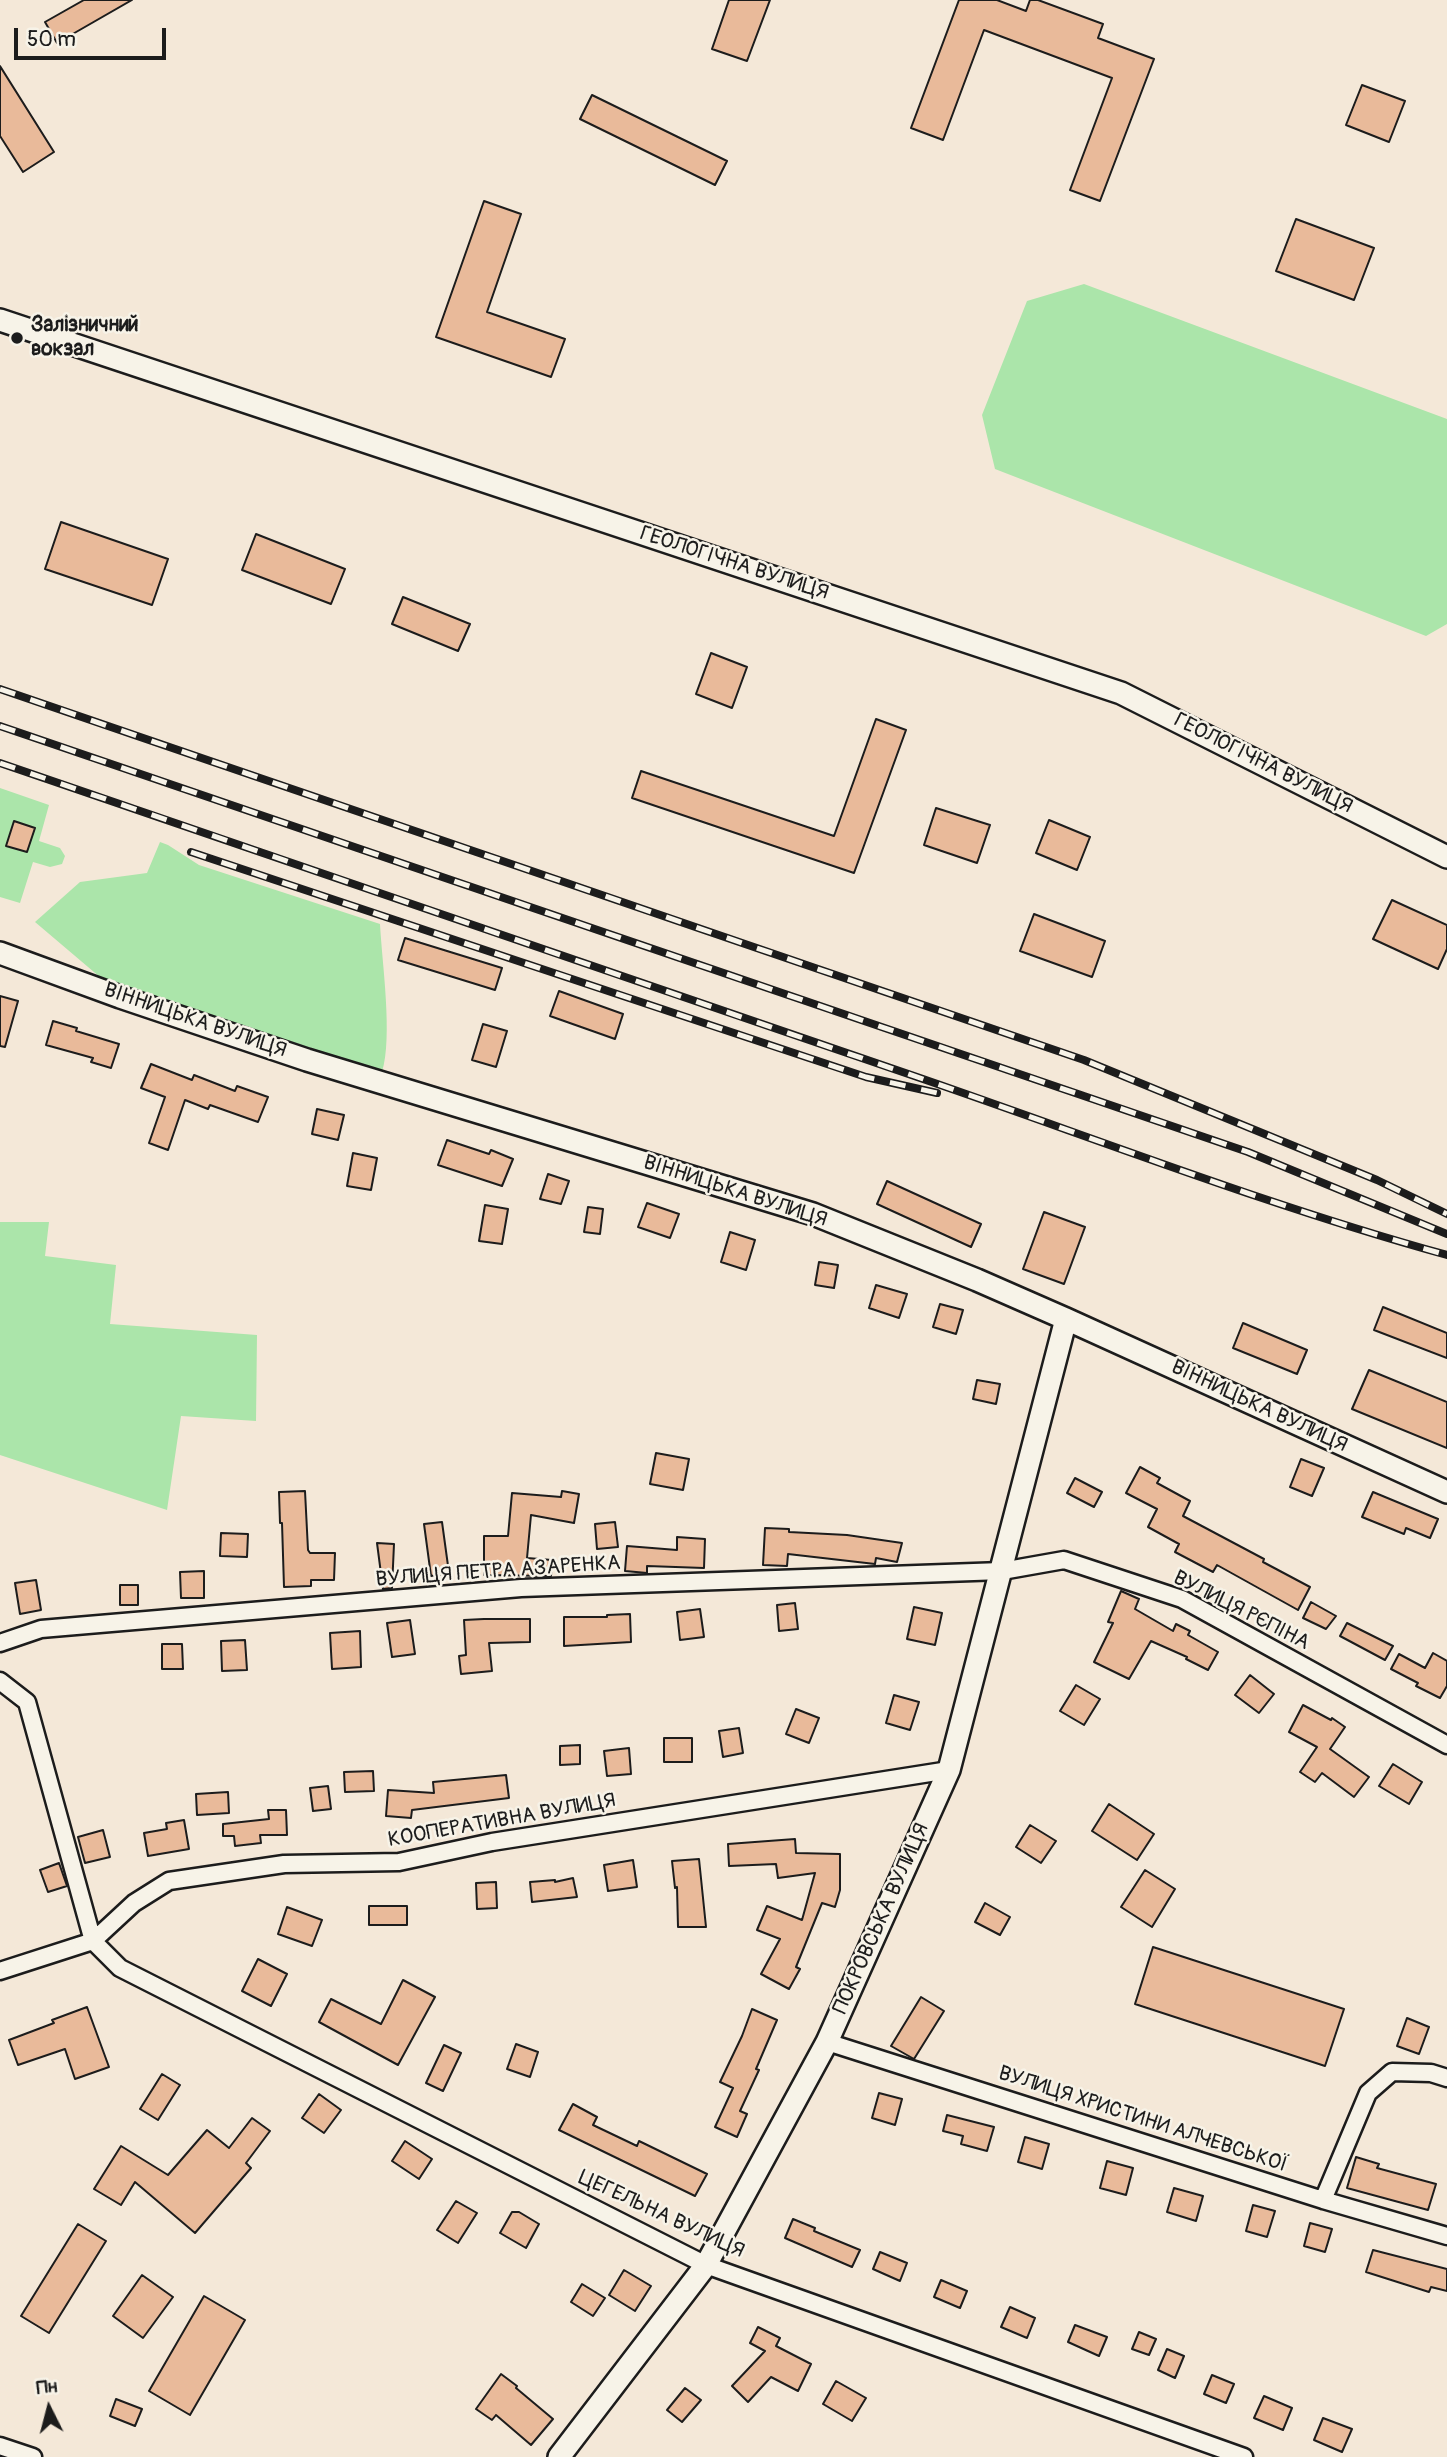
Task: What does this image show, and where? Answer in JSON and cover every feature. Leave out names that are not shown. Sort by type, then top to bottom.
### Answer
[{"type":"street","name":"ГЕОЛОГІЧНА ВУЛИЦЯ","points":[[0,320],[1121,693],[1447,857]]},
{"type":"street","name":"ВІННИЦЬКА ВУЛИЦЯ","points":[[0,953],[307,1060],[813,1214],[1066,1318],[1447,1492]]},
{"type":"street","name":"ПОКРОВСЬКА ВУЛИЦЯ","points":[[559,2457],[706,2264],[827,2042],[949,1770],[1003,1571],[1066,1318]]},
{"type":"street","name":"ВУЛИЦЯ РЄПІНА","points":[[1003,1571],[1064,1560],[1182,1599],[1447,1745]]},
{"type":"street","name":"ВУЛИЦЯ ПЕТРА АЗАРЕНКА","points":[[0,1643],[41,1629],[521,1588],[1003,1571]]},
{"type":"street","points":[[0,1681],[26,1702],[93,1941]]},
{"type":"street","name":"КООПЕРАТИВНА ВУЛИЦЯ","points":[[0,1971],[93,1941],[134,1903],[169,1881],[284,1864],[399,1862],[492,1842],[949,1770]]},
{"type":"street","name":"ЦЕГЕЛЬНА ВУЛИЦЯ","points":[[93,1941],[120,1968],[706,2264],[1244,2457]]},
{"type":"street","name":"ВУЛИЦЯ ХРИСТИНИ АЛЧЕВСЬКОЇ","points":[[827,2042],[1323,2200],[1447,2236]]},
{"type":"street","points":[[1323,2200],[1368,2094],[1392,2072],[1431,2073],[1447,2078]]},
{"type":"street","points":[[0,2446],[33,2457]]},
{"type":"green space","points":[[1084,284],[1447,419],[1447,624],[1426,636],[995,469],[982,415],[1027,301]]},
{"type":"green space","points":[[0,788],[49,805],[39,841],[60,848],[65,856],[62,864],[50,867],[33,862],[20,903],[0,897]]},
{"type":"green space","points":[[160,842],[199,865],[380,924],[387,1020],[382,1072],[101,978],[35,922],[80,882],[147,873]]},
{"type":"green space","points":[[0,1222],[49,1222],[45,1256],[116,1265],[110,1324],[257,1335],[256,1421],[181,1416],[167,1510],[0,1455]]},
{"type":"building","points":[[84,0],[132,0],[57,43],[45,22]]},
{"type":"building","points":[[729,0],[770,0],[747,61],[712,49]]},
{"type":"building","points":[[959,0],[997,0],[1026,11],[1030,0],[1038,0],[1103,24],[1098,38],[1154,59],[1100,201],[1070,190],[1112,78],[984,30],[943,140],[911,128]]},
{"type":"building","points":[[0,66],[54,152],[23,172],[0,136]]},
{"type":"building","points":[[1362,85],[1405,101],[1389,142],[1346,125]]},
{"type":"building","points":[[592,95],[727,161],[715,185],[580,119]]},
{"type":"building","points":[[484,201],[521,214],[487,312],[565,339],[551,377],[436,337]]},
{"type":"building","points":[[1296,219],[1374,248],[1354,300],[1276,271]]},
{"type":"building","points":[[61,522],[168,559],[152,605],[45,569]]},
{"type":"building","points":[[256,534],[345,569],[331,604],[242,570]]},
{"type":"building","points":[[403,597],[470,624],[458,651],[392,624]]},
{"type":"building","points":[[711,653],[747,667],[732,708],[696,694]]},
{"type":"building","points":[[876,719],[906,730],[854,873],[632,798],[641,771],[834,836]]},
{"type":"building","points":[[936,808],[990,825],[977,863],[924,845]]},
{"type":"building","points":[[1049,820],[1090,837],[1077,870],[1036,853]]},
{"type":"building","points":[[14,821],[35,828],[27,852],[6,846]]},
{"type":"building","points":[[1392,900],[1447,925],[1447,949],[1438,969],[1373,939]]},
{"type":"building","points":[[1034,914],[1105,941],[1092,977],[1020,951]]},
{"type":"building","points":[[405,938],[502,968],[495,990],[398,960]]},
{"type":"building","points":[[559,991],[623,1014],[615,1039],[550,1016]]},
{"type":"building","points":[[0,996],[18,1001],[5,1047],[0,1046]]},
{"type":"building","points":[[53,1021],[119,1044],[111,1068],[91,1062],[93,1058],[46,1045]]},
{"type":"building","points":[[483,1024],[507,1031],[496,1067],[472,1060]]},
{"type":"building","points":[[151,1064],[192,1080],[194,1075],[235,1091],[237,1086],[268,1097],[258,1122],[210,1105],[208,1109],[185,1100],[168,1150],[149,1143],[165,1097],[141,1088]]},
{"type":"building","points":[[317,1109],[344,1115],[338,1140],[312,1134]]},
{"type":"building","points":[[447,1140],[489,1154],[491,1150],[513,1159],[502,1186],[438,1165]]},
{"type":"building","points":[[353,1153],[377,1158],[371,1190],[347,1186]]},
{"type":"building","points":[[548,1174],[569,1181],[561,1204],[540,1199]]},
{"type":"building","points":[[887,1181],[981,1224],[971,1247],[877,1204]]},
{"type":"building","points":[[647,1203],[679,1214],[670,1238],[638,1227]]},
{"type":"building","points":[[485,1205],[508,1209],[502,1244],[479,1241]]},
{"type":"building","points":[[588,1207],[603,1209],[600,1234],[584,1232]]},
{"type":"building","points":[[1044,1212],[1085,1227],[1064,1284],[1023,1269]]},
{"type":"building","points":[[730,1232],[755,1240],[746,1270],[721,1262]]},
{"type":"building","points":[[819,1262],[838,1265],[834,1288],[815,1285]]},
{"type":"building","points":[[876,1285],[907,1294],[899,1318],[869,1308]]},
{"type":"building","points":[[940,1304],[963,1310],[956,1334],[933,1327]]},
{"type":"building","points":[[1383,1307],[1447,1333],[1447,1358],[1374,1330]]},
{"type":"building","points":[[1243,1323],[1307,1350],[1297,1374],[1233,1348]]},
{"type":"building","points":[[1369,1370],[1447,1402],[1447,1448],[1352,1409]]},
{"type":"building","points":[[977,1380],[1000,1384],[996,1404],[973,1399]]},
{"type":"building","points":[[656,1453],[689,1459],[683,1490],[650,1484]]},
{"type":"building","points":[[1301,1459],[1324,1468],[1312,1496],[1290,1487]]},
{"type":"building","points":[[1140,1467],[1160,1478],[1157,1483],[1190,1501],[1183,1516],[1310,1587],[1298,1610],[1217,1565],[1213,1572],[1175,1552],[1179,1544],[1148,1527],[1157,1509],[1126,1493]]},
{"type":"building","points":[[1075,1478],[1102,1492],[1094,1507],[1067,1493]]},
{"type":"building","points":[[305,1491],[308,1550],[310,1553],[335,1553],[334,1580],[311,1580],[311,1586],[284,1587],[279,1492]]},
{"type":"building","points":[[562,1491],[579,1494],[574,1523],[531,1515],[527,1558],[552,1560],[551,1576],[484,1575],[484,1536],[508,1536],[512,1493],[561,1497]]},
{"type":"building","points":[[1373,1492],[1438,1519],[1430,1538],[1406,1528],[1404,1534],[1362,1517]]},
{"type":"building","points":[[442,1522],[449,1573],[431,1576],[424,1524]]},
{"type":"building","points":[[615,1522],[618,1547],[597,1549],[595,1524]]},
{"type":"building","points":[[765,1528],[902,1543],[897,1562],[876,1558],[875,1564],[788,1554],[787,1566],[763,1565]]},
{"type":"building","points":[[221,1533],[248,1534],[247,1557],[220,1556]]},
{"type":"building","points":[[677,1537],[705,1539],[704,1568],[647,1566],[647,1573],[625,1571],[627,1546],[677,1550]]},
{"type":"building","points":[[377,1543],[394,1544],[392,1588],[383,1589]]},
{"type":"building","points":[[204,1571],[204,1598],[181,1598],[180,1572]]},
{"type":"building","points":[[36,1580],[41,1610],[20,1614],[15,1583]]},
{"type":"building","points":[[120,1585],[138,1585],[138,1605],[120,1605]]},
{"type":"building","points":[[1121,1591],[1139,1599],[1135,1609],[1173,1631],[1176,1624],[1190,1631],[1188,1635],[1218,1652],[1208,1670],[1151,1641],[1129,1679],[1094,1662],[1113,1623],[1108,1622]]},
{"type":"building","points":[[1311,1602],[1336,1616],[1326,1629],[1303,1618]]},
{"type":"building","points":[[795,1603],[798,1629],[779,1631],[777,1605]]},
{"type":"building","points":[[914,1607],[942,1613],[935,1645],[907,1639]]},
{"type":"building","points":[[700,1609],[704,1637],[680,1640],[677,1612]]},
{"type":"building","points":[[630,1614],[631,1642],[564,1646],[564,1617]]},
{"type":"building","points":[[530,1619],[530,1642],[489,1643],[492,1671],[461,1674],[459,1656],[466,1655],[464,1620]]},
{"type":"building","points":[[410,1620],[415,1654],[392,1657],[387,1623]]},
{"type":"building","points":[[1347,1623],[1393,1646],[1385,1660],[1340,1636]]},
{"type":"building","points":[[360,1631],[361,1667],[332,1669],[330,1633]]},
{"type":"building","points":[[245,1640],[247,1670],[222,1671],[221,1641]]},
{"type":"building","points":[[162,1644],[182,1644],[183,1669],[162,1669]]},
{"type":"building","points":[[1433,1653],[1447,1661],[1447,1686],[1440,1698],[1391,1669],[1399,1654],[1425,1668]]},
{"type":"building","points":[[1250,1675],[1274,1694],[1259,1713],[1235,1695]]},
{"type":"building","points":[[1076,1685],[1100,1699],[1084,1725],[1060,1711]]},
{"type":"building","points":[[894,1695],[919,1702],[910,1730],[886,1723]]},
{"type":"building","points":[[1303,1705],[1345,1727],[1330,1749],[1369,1777],[1354,1797],[1322,1773],[1315,1782],[1300,1772],[1317,1747],[1289,1732]]},
{"type":"building","points":[[796,1709],[819,1718],[809,1743],[786,1734]]},
{"type":"building","points":[[739,1728],[743,1753],[723,1757],[719,1731]]},
{"type":"building","points":[[664,1738],[692,1738],[692,1762],[664,1762]]},
{"type":"building","points":[[580,1745],[580,1764],[560,1765],[560,1746]]},
{"type":"building","points":[[629,1748],[631,1774],[607,1776],[604,1751]]},
{"type":"building","points":[[1393,1764],[1422,1782],[1409,1804],[1379,1786]]},
{"type":"building","points":[[373,1771],[374,1791],[345,1792],[344,1772]]},
{"type":"building","points":[[506,1775],[509,1798],[412,1810],[411,1818],[386,1816],[388,1790],[434,1793],[433,1782]]},
{"type":"building","points":[[328,1786],[331,1809],[313,1811],[310,1788]]},
{"type":"building","points":[[228,1792],[229,1813],[197,1815],[196,1794]]},
{"type":"building","points":[[1109,1804],[1154,1834],[1137,1860],[1092,1831]]},
{"type":"building","points":[[268,1810],[286,1810],[287,1835],[260,1835],[261,1843],[235,1846],[234,1836],[223,1836],[223,1824],[269,1819]]},
{"type":"building","points":[[184,1820],[189,1849],[148,1856],[144,1833],[167,1829],[166,1823]]},
{"type":"building","points":[[1030,1825],[1056,1841],[1041,1863],[1016,1847]]},
{"type":"building","points":[[103,1830],[110,1857],[85,1863],[78,1837]]},
{"type":"building","points":[[795,1839],[796,1853],[840,1854],[840,1890],[835,1907],[822,1903],[796,1967],[800,1969],[789,1989],[761,1974],[780,1939],[757,1930],[767,1906],[802,1920],[815,1873],[778,1878],[776,1864],[729,1866],[728,1844]]},
{"type":"building","points":[[699,1859],[706,1927],[678,1927],[677,1887],[675,1888],[672,1861]]},
{"type":"building","points":[[633,1860],[637,1887],[608,1891],[604,1865]]},
{"type":"building","points":[[59,1863],[67,1886],[48,1892],[40,1870]]},
{"type":"building","points":[[1145,1870],[1175,1889],[1152,1927],[1121,1907]]},
{"type":"building","points":[[573,1878],[577,1897],[532,1902],[530,1882],[555,1882]]},
{"type":"building","points":[[496,1882],[497,1908],[477,1909],[476,1883]]},
{"type":"building","points":[[985,1903],[1010,1917],[1000,1935],[975,1922]]},
{"type":"building","points":[[369,1906],[407,1906],[407,1925],[369,1925]]},
{"type":"building","points":[[287,1907],[322,1920],[312,1946],[278,1934]]},
{"type":"building","points":[[1153,1947],[1344,2009],[1325,2066],[1135,2004]]},
{"type":"building","points":[[258,1959],[287,1974],[271,2006],[242,1991]]},
{"type":"building","points":[[403,1980],[435,1997],[398,2065],[319,2022],[331,1999],[381,2024]]},
{"type":"building","points":[[921,1997],[944,2011],[914,2059],[891,2046]]},
{"type":"building","points":[[87,2007],[109,2067],[75,2079],[65,2049],[18,2065],[9,2040]]},
{"type":"building","points":[[752,2009],[777,2020],[756,2069],[759,2070],[740,2111],[747,2114],[737,2137],[715,2127],[733,2088],[720,2082]]},
{"type":"building","points":[[1407,2018],[1429,2027],[1419,2054],[1397,2046]]},
{"type":"building","points":[[516,2044],[538,2052],[530,2077],[507,2069]]},
{"type":"building","points":[[444,2045],[461,2053],[443,2091],[426,2083]]},
{"type":"building","points":[[162,2074],[180,2085],[158,2120],[140,2109]]},
{"type":"building","points":[[879,2093],[902,2099],[895,2125],[872,2118]]},
{"type":"building","points":[[319,2094],[341,2110],[324,2133],[302,2118]]},
{"type":"building","points":[[573,2104],[597,2117],[593,2125],[637,2146],[639,2141],[707,2174],[695,2196],[559,2130]]},
{"type":"building","points":[[947,2115],[994,2127],[987,2151],[961,2144],[963,2136],[943,2131]]},
{"type":"building","points":[[252,2118],[270,2131],[246,2163],[251,2168],[195,2233],[135,2182],[121,2205],[94,2189],[121,2146],[168,2175],[207,2130],[229,2148]]},
{"type":"building","points":[[1025,2137],[1049,2144],[1042,2169],[1018,2162]]},
{"type":"building","points":[[405,2141],[432,2159],[419,2179],[392,2161]]},
{"type":"building","points":[[1356,2157],[1379,2164],[1377,2168],[1436,2184],[1428,2210],[1347,2188]]},
{"type":"building","points":[[1107,2161],[1133,2168],[1126,2195],[1100,2188]]},
{"type":"building","points":[[1174,2188],[1203,2196],[1196,2221],[1167,2212]]},
{"type":"building","points":[[456,2201],[477,2213],[458,2243],[437,2230]]},
{"type":"building","points":[[1253,2205],[1275,2211],[1267,2237],[1246,2231]]},
{"type":"building","points":[[512,2212],[519,2212],[539,2224],[526,2248],[500,2233]]},
{"type":"building","points":[[793,2219],[860,2250],[852,2267],[785,2238]]},
{"type":"building","points":[[1310,2223],[1332,2229],[1325,2252],[1304,2246]]},
{"type":"building","points":[[78,2224],[106,2241],[49,2333],[21,2316]]},
{"type":"building","points":[[1373,2250],[1447,2269],[1447,2291],[1431,2287],[1429,2292],[1366,2272]]},
{"type":"building","points":[[880,2252],[907,2263],[900,2281],[873,2269]]},
{"type":"building","points":[[624,2270],[651,2286],[635,2311],[609,2295]]},
{"type":"building","points":[[142,2275],[173,2297],[143,2338],[113,2316]]},
{"type":"building","points":[[941,2280],[967,2291],[960,2308],[934,2297]]},
{"type":"building","points":[[582,2284],[605,2298],[593,2316],[571,2302]]},
{"type":"building","points":[[204,2296],[245,2320],[190,2415],[149,2391]]},
{"type":"building","points":[[1010,2307],[1035,2318],[1027,2338],[1001,2327]]},
{"type":"building","points":[[1075,2325],[1107,2337],[1099,2356],[1068,2342]]},
{"type":"building","points":[[758,2327],[780,2338],[776,2346],[811,2364],[798,2391],[771,2377],[748,2402],[732,2386],[765,2351],[750,2343]]},
{"type":"building","points":[[1139,2332],[1156,2339],[1149,2355],[1132,2349]]},
{"type":"building","points":[[1167,2349],[1184,2356],[1175,2378],[1158,2370]]},
{"type":"building","points":[[501,2374],[553,2419],[531,2445],[496,2415],[492,2420],[476,2409]]},
{"type":"building","points":[[1212,2375],[1234,2384],[1226,2403],[1204,2394]]},
{"type":"building","points":[[836,2381],[866,2398],[852,2421],[823,2404]]},
{"type":"building","points":[[685,2388],[701,2400],[682,2422],[667,2410]]},
{"type":"building","points":[[1264,2396],[1292,2408],[1283,2430],[1254,2418]]},
{"type":"building","points":[[116,2399],[142,2409],[135,2426],[110,2416]]},
{"type":"building","points":[[1323,2418],[1352,2429],[1342,2452],[1314,2440]]},
{"type":"railway","points":[[0,689],[1084,1060],[1377,1180],[1447,1214]]},
{"type":"railway","points":[[0,726],[1248,1152],[1447,1234]]},
{"type":"railway","points":[[0,763],[923,1079],[1249,1194],[1447,1255]]},
{"type":"railway","points":[[191,852],[866,1077],[937,1093]]},
{"type":"place","name":"Залізничний вокзал","points":[[17,338]]}]
